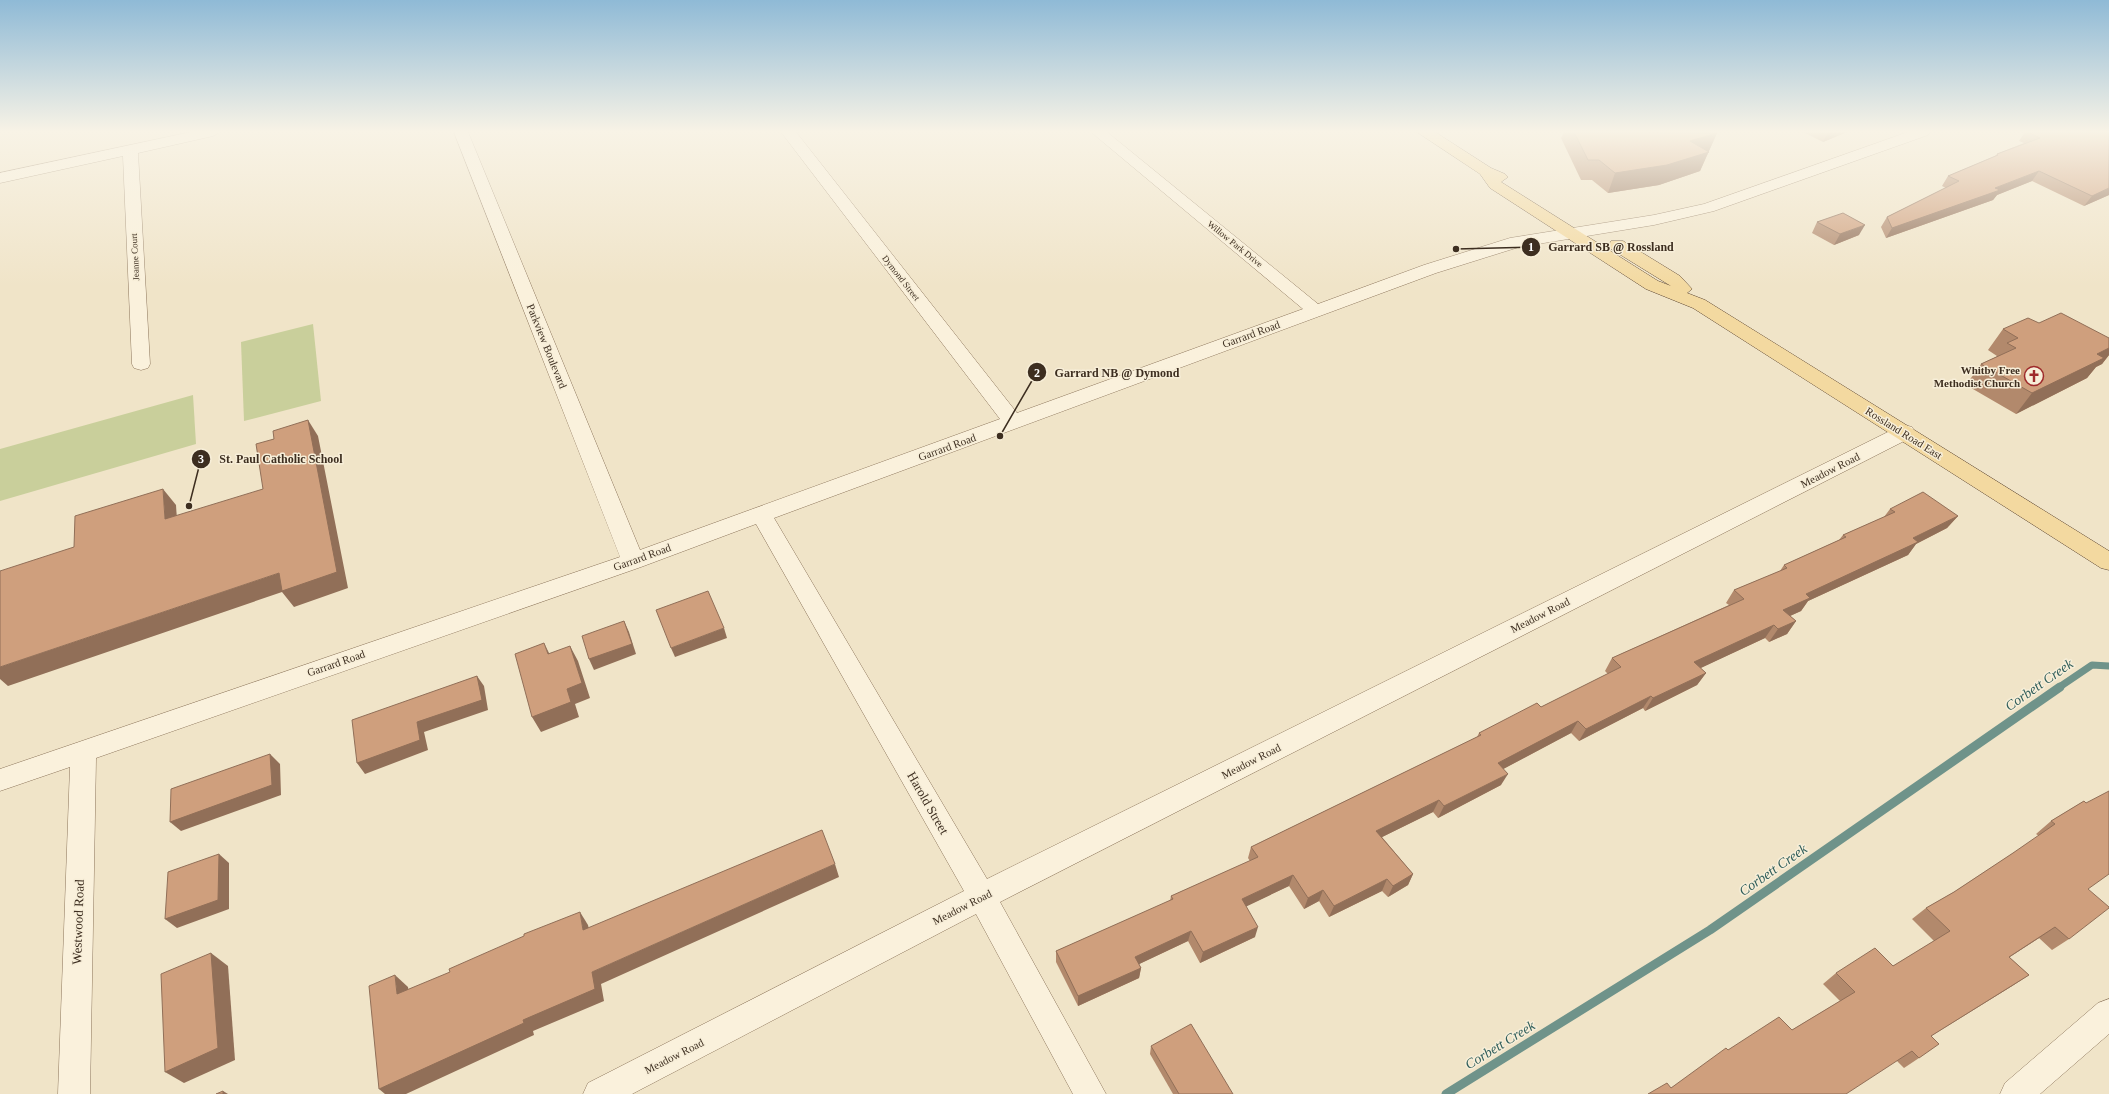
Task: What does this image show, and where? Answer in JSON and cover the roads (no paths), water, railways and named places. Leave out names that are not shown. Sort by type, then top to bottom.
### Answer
[{"type":"main road","name":"Rossland Road East","points":[[1494,183],[1569,233],[1652,285],[1699,304],[1905,432],[2109,562]]},
{"type":"main road","name":"Rossland Road East","points":[[1514,183],[1674,280],[1699,304]]},
{"type":"street","name":"Jeanne Court","points":[[132,183],[141,364]]},
{"type":"street","name":"Parkview Boulevard","points":[[481,183],[632,561]]},
{"type":"street","name":"Dymond Street","points":[[828,183],[1014,423]]},
{"type":"street","name":"Willow Park Drive","points":[[1160,183],[1315,310]]},
{"type":"street","name":"Garrard Road","points":[[0,780],[632,561],[1014,423],[1315,310],[1497,247],[1541,236],[1592,230],[1708,208],[1777,183]]},
{"type":"street","name":"Meadow Road","points":[[600,1094],[982,896],[1905,432]]},
{"type":"street","name":"Harold Street","points":[[761,514],[982,896],[1090,1094]]},
{"type":"street","name":"Westwood Road","points":[[74,1094],[83,751]]},
{"type":"street","points":[[2016,1094],[2109,1014]]},
{"type":"waterway","name":"Corbett Creek","points":[[2058,688],[2092,665],[2109,666]]},
{"type":"waterway","name":"Corbett Creek","points":[[1446,1094],[1710,930],[2060,687]]},
{"type":"place","name":"Garrard SB @ Rossland","points":[[1456,249]]},
{"type":"place","name":"Whitby Free Methodist Church","points":[[2034,376]]},
{"type":"place","name":"Garrard NB @ Dymond","points":[[1000,436]]},
{"type":"place","name":"St. Paul Catholic School","points":[[189,506]]}]
